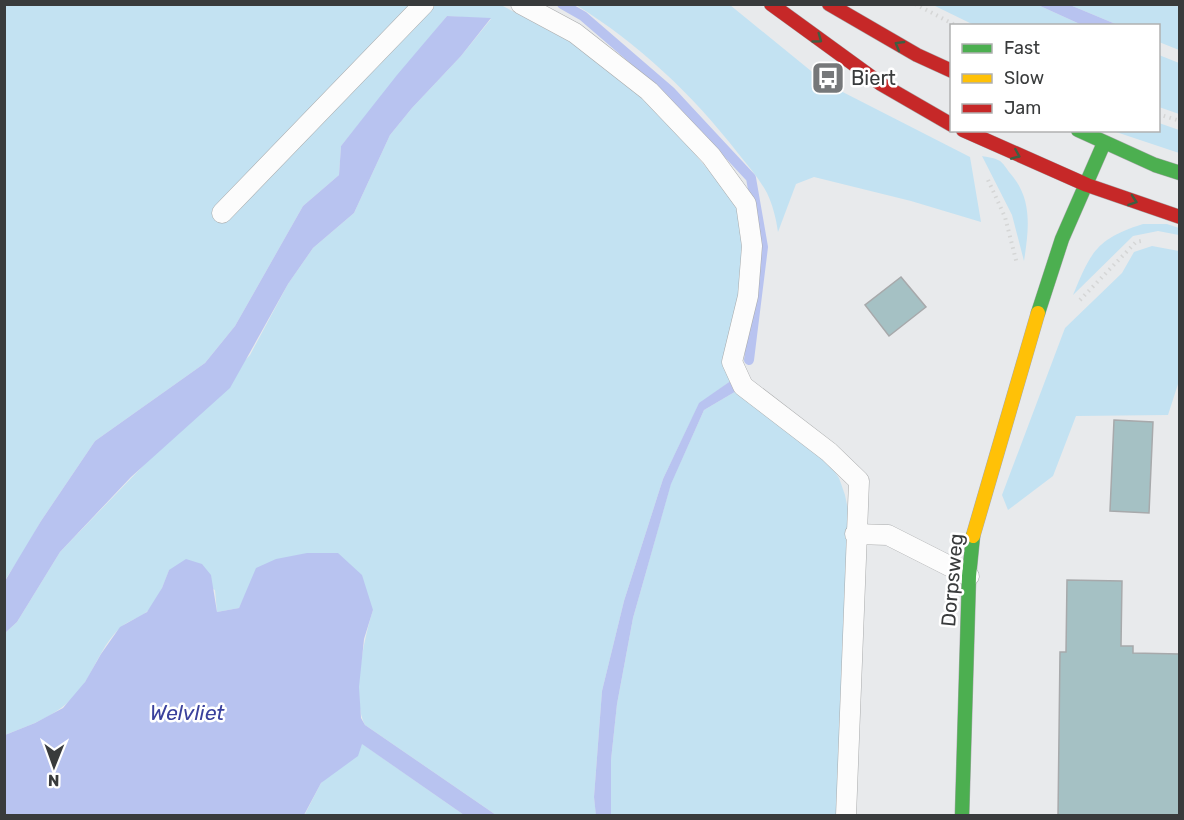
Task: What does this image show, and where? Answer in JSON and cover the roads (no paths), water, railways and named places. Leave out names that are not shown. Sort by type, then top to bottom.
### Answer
[{"type":"main road","points":[[771,4],[881,82],[950,124]]},
{"type":"main road","points":[[829,4],[917,56],[950,71]]},
{"type":"main road","points":[[967,132],[1087,185],[1179,217]]},
{"type":"main road","points":[[1082,132],[1179,173]]},
{"type":"main road","name":"Dorpsweg","points":[[962,816],[969,576],[974,535],[1025,356],[1062,239],[1104,143]]},
{"type":"lane","points":[[222,213],[424,4]]},
{"type":"lane","points":[[521,4],[575,33],[649,91],[711,156],[746,204],[752,246],[750,276],[748,296],[732,362],[743,386],[829,452],[859,481],[855,534],[846,816]]},
{"type":"lane","points":[[855,534],[888,535],[969,576]]},
{"type":"water","points":[[1038,5],[1070,5],[1116,24],[1080,24]]},
{"type":"water","points":[[447,16],[491,18],[461,56],[390,135],[354,213],[313,248],[288,284],[230,388],[131,477],[60,552],[17,622],[5,633],[5,581],[41,521],[95,441],[205,363],[235,326],[303,206],[339,175],[341,146]]},
{"type":"water","points":[[732,380],[738,390],[704,410],[671,484],[633,618],[617,704],[611,760],[611,815],[596,816],[594,797],[602,691],[624,601],[663,479],[699,403]]},
{"type":"water","name":"Welvliet","points":[[307,553],[338,553],[362,575],[373,610],[364,639],[359,687],[361,718],[365,725],[496,815],[464,815],[362,744],[358,756],[321,783],[304,815],[5,815],[5,735],[63,708],[85,682],[120,627],[147,612],[162,588],[169,570],[186,559],[202,564],[211,575],[217,612],[239,608],[256,568],[276,559]]},
{"type":"waterway","points":[[562,4],[583,16],[670,91],[751,178],[763,247],[749,360]]},
{"type":"place","name":"Biert","points":[[828,78]]}]
